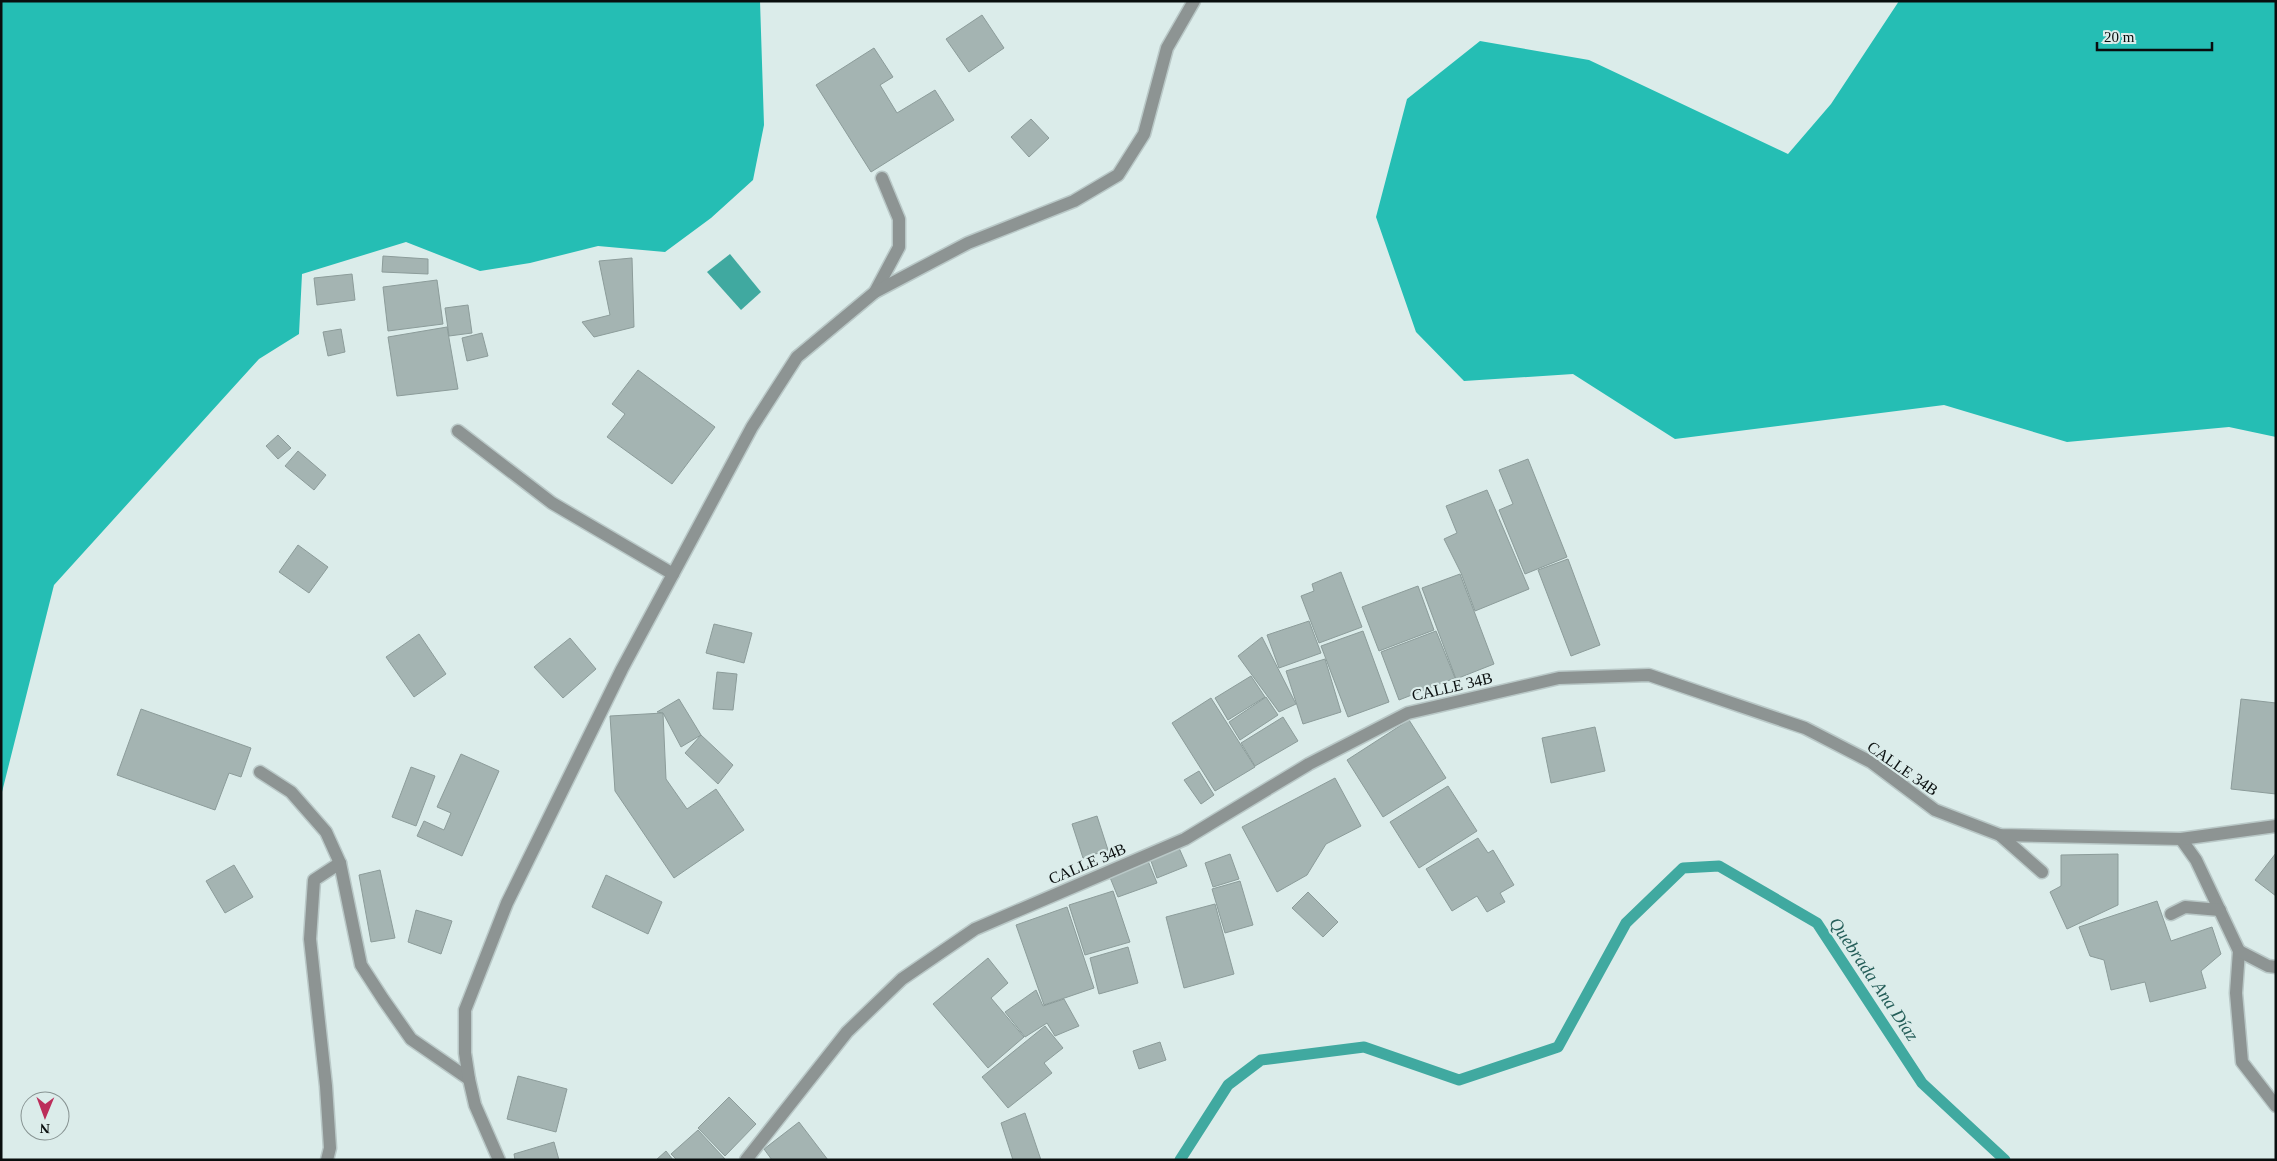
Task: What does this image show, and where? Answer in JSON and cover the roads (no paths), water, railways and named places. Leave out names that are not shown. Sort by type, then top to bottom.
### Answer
[{"type":"street","points":[[499,1160],[475,1105],[469,1079],[465,1053],[465,1010],[507,903],[622,669],[752,427],[797,357],[875,292],[968,243],[1074,200],[1118,175],[1144,134],[1167,48],[1194,1]]},
{"type":"street","points":[[875,292],[900,247],[899,219],[882,178]]},
{"type":"street","points":[[458,431],[552,503],[673,574]]},
{"type":"street","name":"CALLE 34B","points":[[746,1160],[847,1032],[902,979],[975,929],[1185,839],[1309,764],[1408,713],[1559,678],[1649,675],[1804,728],[1871,762],[1935,810],[2000,835],[2181,839],[2276,826]]},
{"type":"street","points":[[260,772],[291,792],[326,832],[340,863],[361,965],[412,1039],[469,1079]]},
{"type":"street","points":[[2000,835],[2042,872]]},
{"type":"street","points":[[2181,839],[2196,860],[2239,951],[2236,993],[2242,1062],[2276,1106]]},
{"type":"street","points":[[327,1160],[330,1148],[326,1086],[310,939],[314,880],[340,863]]},
{"type":"street","points":[[2171,914],[2185,907],[2220,910]]},
{"type":"street","points":[[2239,951],[2268,966],[2276,967]]},
{"type":"waterway","name":"Quebrada Ana Díaz","points":[[1180,1160],[1228,1085],[1261,1060],[1364,1047],[1459,1080],[1558,1047],[1626,923],[1683,868],[1719,866],[1817,923],[1922,1083],[2005,1160]]}]
